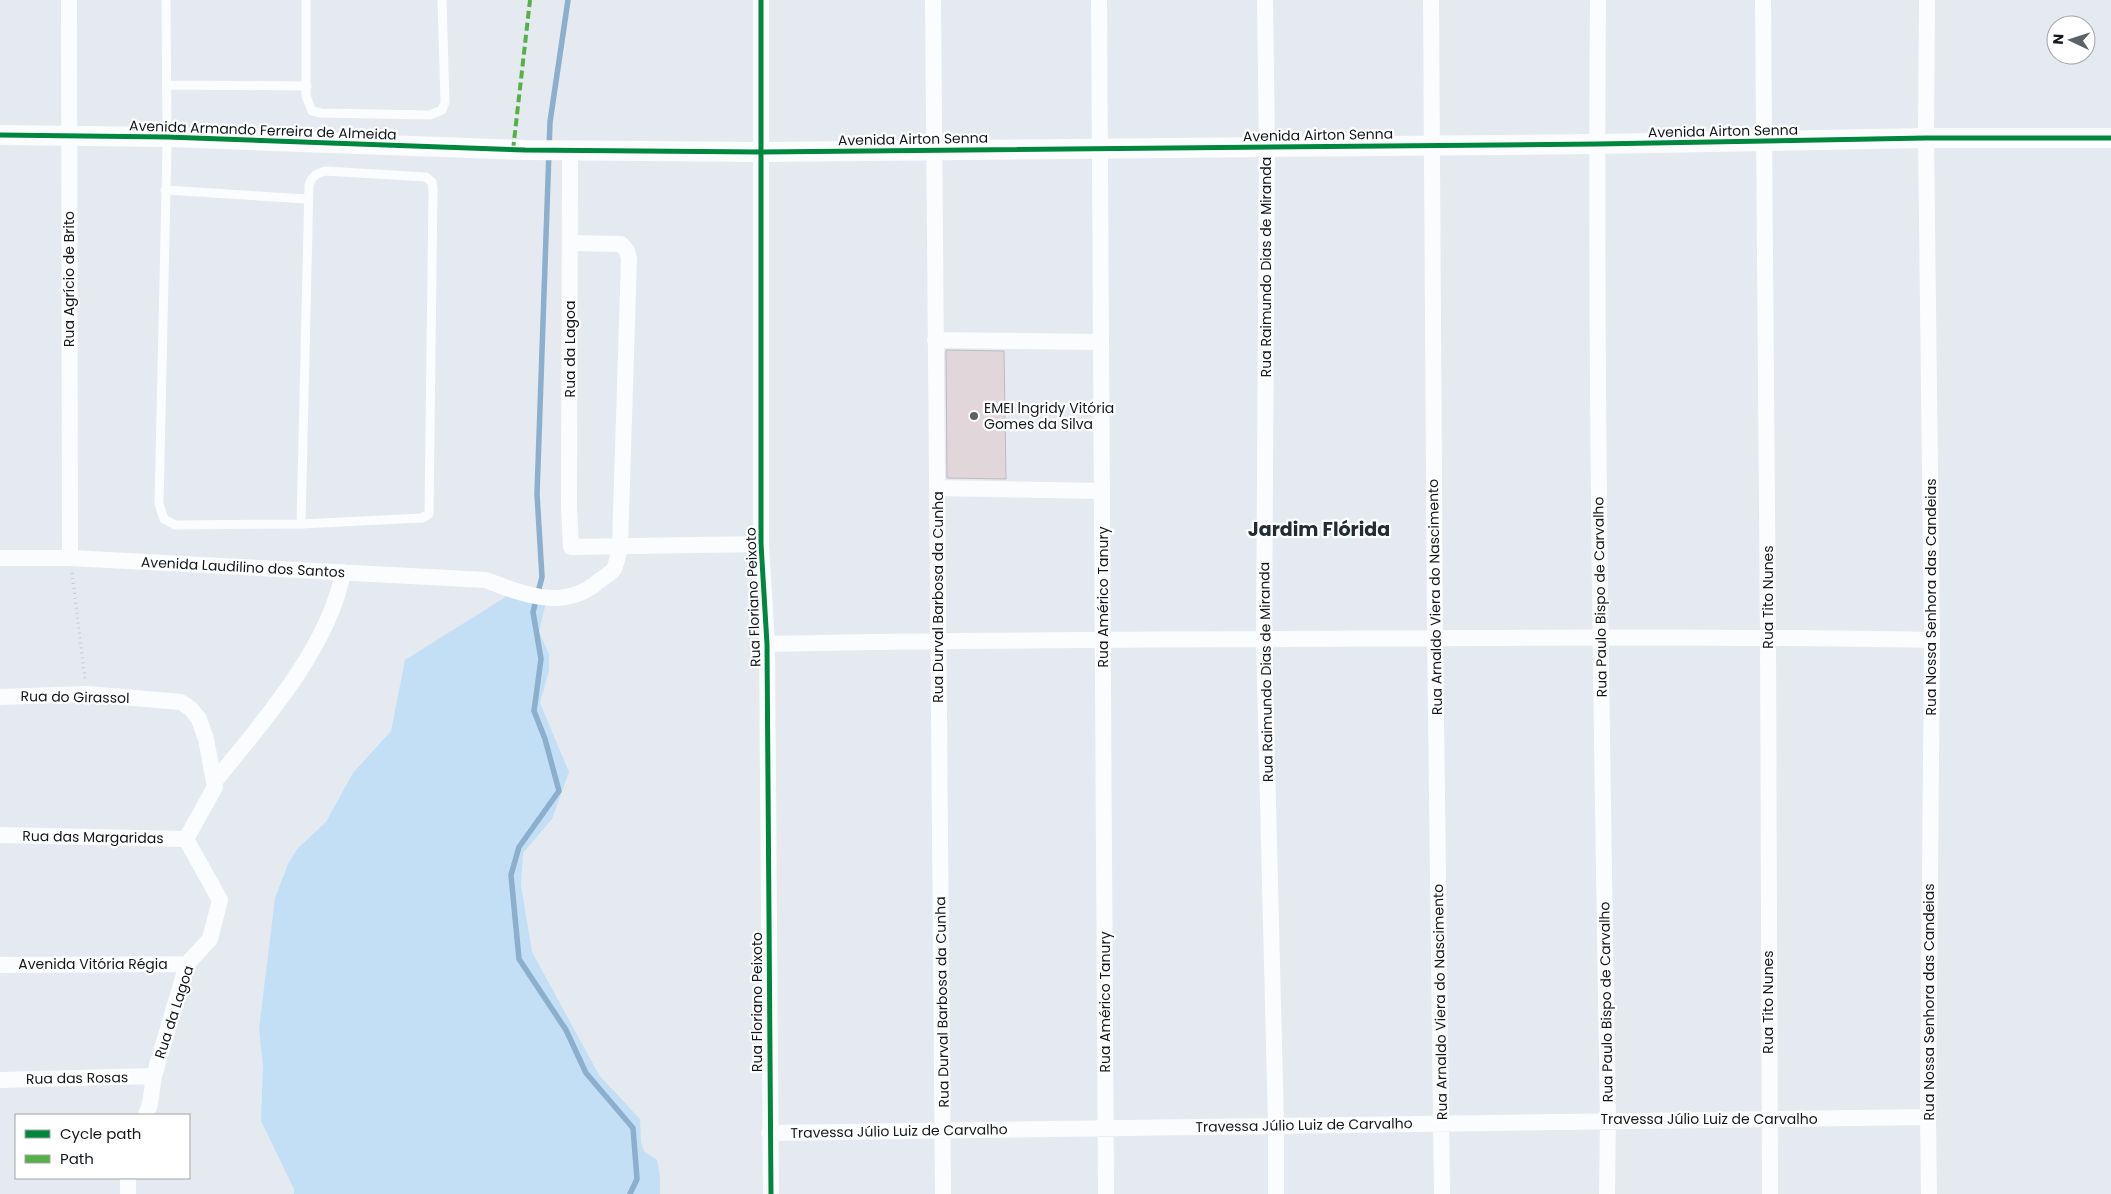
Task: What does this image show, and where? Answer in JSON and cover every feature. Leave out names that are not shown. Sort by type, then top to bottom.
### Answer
[{"type":"street","name":"Rua Agrício de Brito","points":[[69,0],[70,558]]},
{"type":"street","name":"Rua Floriano Peixoto","points":[[761,0],[759,152],[761,544],[767,644],[769,1133],[771,1194]]},
{"type":"street","name":"Rua Durval Barbosa da Cunha","points":[[933,0],[934,340],[943,1194]]},
{"type":"street","name":"Rua Américo Tanury","points":[[1099,0],[1106,1194]]},
{"type":"street","name":"Rua Raimundo Dias de Miranda","points":[[1265,0],[1267,147],[1264,639],[1276,1194]]},
{"type":"street","name":"Rua Arnaldo Viera do Nascimento","points":[[1430,0],[1442,1194]]},
{"type":"street","name":"Rua Paulo Bispo de Carvalho","points":[[1598,0],[1600,638],[1608,1120],[1607,1194]]},
{"type":"street","name":"Rua Tito Nunes","points":[[1763,0],[1768,637],[1768,1120],[1770,1194]]},
{"type":"street","name":"Rua Nossa Senhora das Candeias","points":[[1927,0],[1926,138],[1932,640],[1929,1194]]},
{"type":"street","name":"Avenida Armando Ferreira de Almeida","points":[[0,134],[167,137],[524,150]]},
{"type":"street","name":"Avenida Airton Senna","points":[[524,150],[934,151],[1764,142],[1926,138],[2111,138]]},
{"type":"street","name":"Rua da Lagoa","points":[[566,151],[570,243],[571,547],[620,546]]},
{"type":"street","name":"Avenida Laudilino dos Santos","points":[[0,558],[70,558],[486,580],[507,588],[558,599],[574,596],[590,589],[614,568],[620,546],[629,258],[628,251],[621,244],[570,243]]},
{"type":"street","points":[[934,340],[1101,342]]},
{"type":"street","points":[[937,488],[1102,491]]},
{"type":"street","points":[[620,546],[761,544]]},
{"type":"street","points":[[186,839],[215,787],[214,782],[261,725],[309,655],[329,620],[340,594],[344,572]]},
{"type":"street","points":[[767,644],[1103,638],[1768,637],[1932,640]]},
{"type":"street","name":"Rua do Girassol","points":[[0,697],[87,694],[180,702],[191,709],[199,719],[206,739],[214,782]]},
{"type":"street","name":"Rua das Margaridas","points":[[0,835],[186,839]]},
{"type":"street","name":"Rua da Lagoa","points":[[146,1114],[150,1104],[154,1076],[187,964],[210,939],[220,900],[186,839]]},
{"type":"street","name":"Avenida Vitória Régia","points":[[0,965],[187,964]]},
{"type":"street","name":"Rua das Rosas","points":[[0,1080],[154,1076]]},
{"type":"street","name":"Travessa Júlio Luiz de Carvalho","points":[[769,1133],[1928,1117]]},
{"type":"street","points":[[128,1179],[128,1194]]},
{"type":"lane","points":[[166,0],[167,137],[159,504],[160,513],[164,519],[175,524],[301,524],[427,517],[430,509],[432,182],[426,177],[325,171],[312,178],[307,199],[301,524]]},
{"type":"lane","points":[[306,0],[307,86],[308,104],[312,110],[322,113],[430,115],[442,110],[444,102],[442,0]]},
{"type":"lane","points":[[167,85],[307,86]]},
{"type":"lane","points":[[165,190],[307,199]]},
{"type":"path","points":[[70,558],[87,694]]},
{"type":"shaded area","points":[[523,586],[547,598],[539,632],[549,654],[549,671],[540,703],[569,772],[552,819],[523,853],[521,885],[532,952],[599,1075],[640,1119],[641,1142],[644,1151],[657,1160],[660,1176],[660,1194],[294,1194],[294,1189],[261,1121],[263,1066],[259,1029],[275,898],[288,864],[297,849],[326,822],[353,773],[391,731],[405,660]]},
{"type":"building","name":"EMEI lngridy Vitória Gomes da Silva","points":[[946,350],[1004,351],[1006,479],[947,478]]},
{"type":"waterway","points":[[568,0],[550,122],[537,494],[542,577],[533,612],[541,659],[534,711],[545,739],[559,791],[519,847],[511,875],[519,959],[566,1030],[586,1073],[633,1128],[637,1179],[630,1194]]},
{"type":"marked path","points":[[513,150],[530,0]]},
{"type":"cycle path","points":[[761,0],[761,544],[767,644],[771,1194]]},
{"type":"cycle path","points":[[0,135],[167,137],[525,150],[759,152],[1597,144],[1926,138],[2111,138]]},
{"type":"place","name":"EMEI lngridy Vitória Gomes da Silva","points":[[974,416]]},
{"type":"district","name":"Jardim Flórida","points":[[1319,529]]}]
